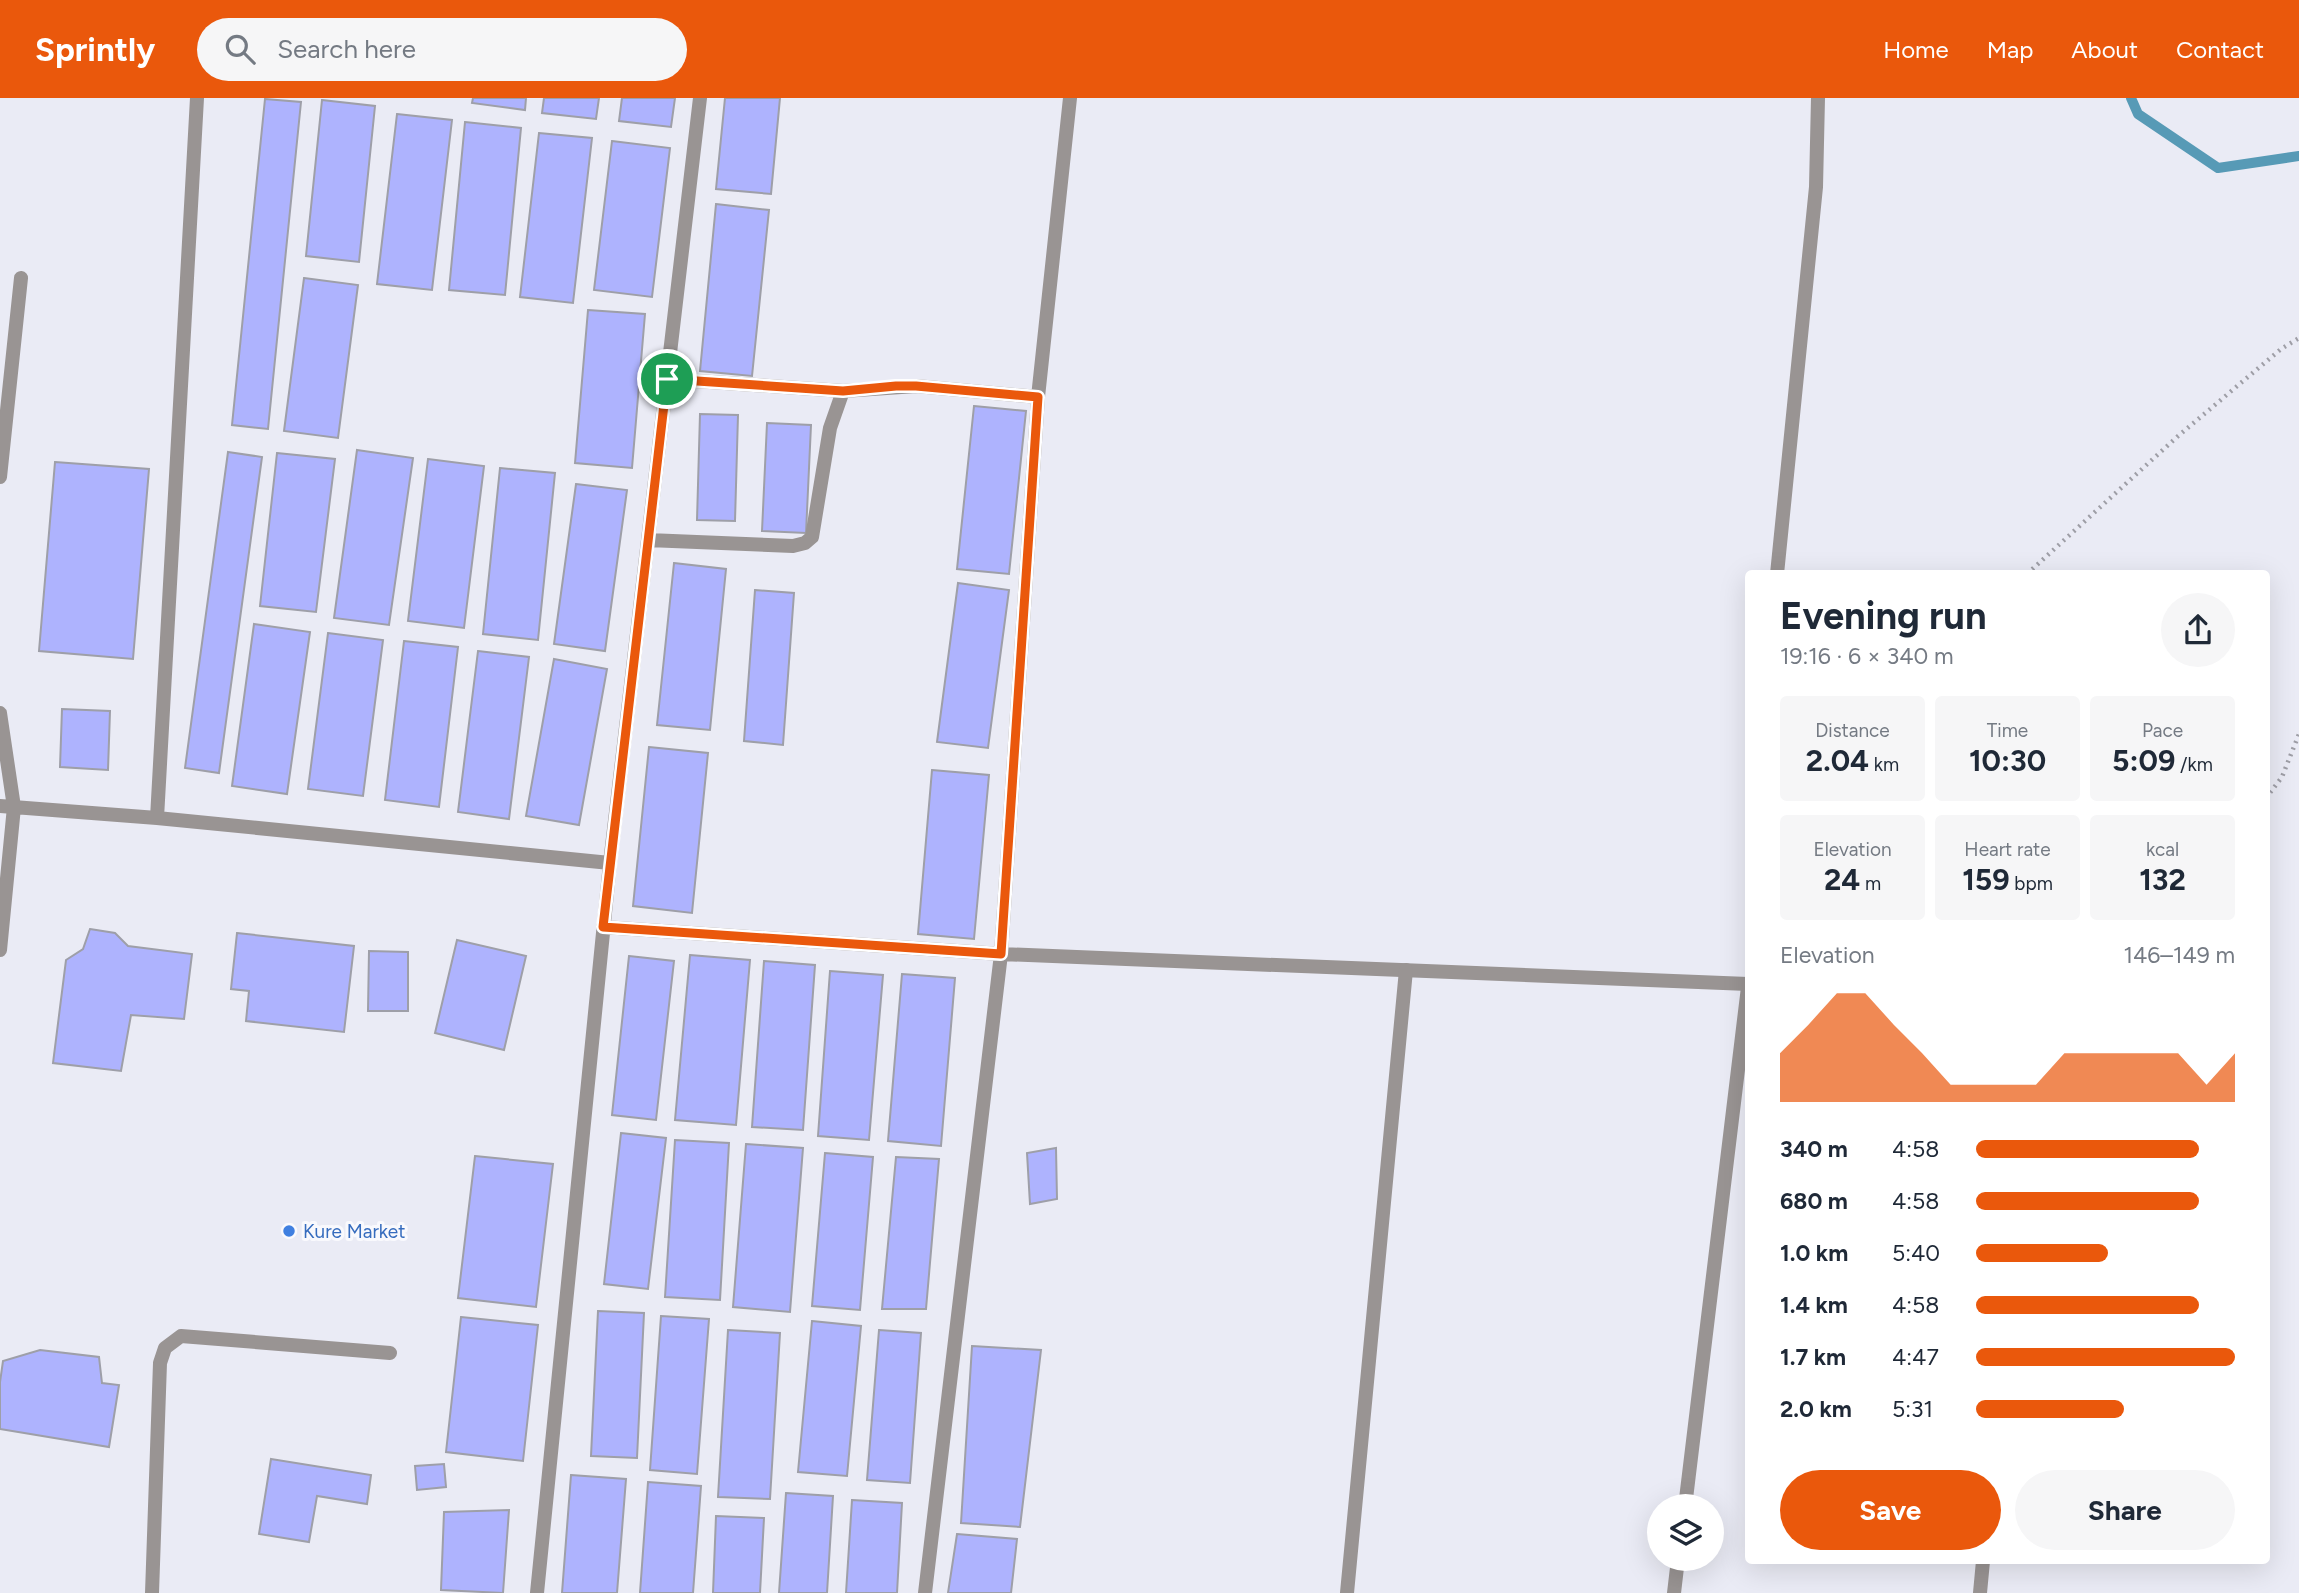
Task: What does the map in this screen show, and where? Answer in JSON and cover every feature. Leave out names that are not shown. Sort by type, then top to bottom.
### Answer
[{"type":"street","points":[[157,818],[197,98]]},
{"type":"street","points":[[537,1593],[603,927],[700,98]]},
{"type":"street","points":[[925,1593],[1001,954],[1038,397],[1070,98]]},
{"type":"street","points":[[1777,570],[1816,187],[1818,98]]},
{"type":"street","points":[[0,477],[21,278]]},
{"type":"street","points":[[667,379],[843,391],[906,386],[1038,397]]},
{"type":"street","points":[[648,540],[793,546],[805,543],[812,537],[830,428],[843,391]]},
{"type":"street","points":[[0,713],[7,807],[0,950]]},
{"type":"street","points":[[7,807],[157,818],[610,863]]},
{"type":"street","points":[[603,927],[1001,954],[1745,986]]},
{"type":"street","points":[[1347,1593],[1406,970]]},
{"type":"street","points":[[1687,1494],[1745,1011]]},
{"type":"street","points":[[152,1593],[160,1363],[165,1348],[180,1336],[390,1353]]},
{"type":"street","points":[[1980,1593],[1983,1564]]},
{"type":"street","points":[[1674,1593],[1677,1571]]},
{"type":"path","points":[[2031,570],[2177,437],[2281,349],[2299,338]]},
{"type":"path","points":[[2270,793],[2282,777],[2299,734]]},
{"type":"building","points":[[473,98],[526,98],[525,110],[472,103]]},
{"type":"building","points":[[544,98],[599,98],[596,119],[542,113]]},
{"type":"building","points":[[622,98],[675,98],[671,127],[619,121]]},
{"type":"building","points":[[725,98],[780,98],[771,194],[716,189]]},
{"type":"building","points":[[265,99],[301,102],[268,429],[232,425]]},
{"type":"building","points":[[322,100],[375,106],[359,262],[306,256]]},
{"type":"building","points":[[397,114],[452,120],[432,290],[377,284]]},
{"type":"building","points":[[465,122],[521,128],[505,295],[449,290]]},
{"type":"building","points":[[539,133],[592,138],[573,303],[520,297]]},
{"type":"building","points":[[612,141],[670,148],[652,297],[594,290]]},
{"type":"building","points":[[716,204],[769,210],[752,376],[700,371]]},
{"type":"building","points":[[304,278],[358,285],[338,438],[284,431]]},
{"type":"building","points":[[588,310],[645,314],[632,468],[575,463]]},
{"type":"building","points":[[974,406],[1026,411],[1009,574],[957,569]]},
{"type":"building","points":[[700,414],[738,415],[735,521],[697,520]]},
{"type":"building","points":[[767,423],[811,425],[806,533],[762,531]]},
{"type":"building","points":[[357,450],[413,458],[389,625],[334,618]]},
{"type":"building","points":[[228,452],[262,457],[219,773],[185,768]]},
{"type":"building","points":[[277,453],[335,459],[316,612],[260,606]]},
{"type":"building","points":[[428,459],[484,466],[464,628],[408,621]]},
{"type":"building","points":[[55,462],[149,469],[133,659],[39,651]]},
{"type":"building","points":[[500,468],[555,473],[538,640],[483,634]]},
{"type":"building","points":[[576,484],[627,490],[605,651],[554,644]]},
{"type":"building","points":[[674,563],[726,569],[710,730],[657,725]]},
{"type":"building","points":[[958,583],[1009,590],[988,748],[937,742]]},
{"type":"building","points":[[755,590],[794,593],[783,745],[744,741]]},
{"type":"building","points":[[254,624],[310,632],[287,794],[232,786]]},
{"type":"building","points":[[328,633],[383,640],[363,796],[308,789]]},
{"type":"building","points":[[404,641],[458,647],[439,807],[385,800]]},
{"type":"building","points":[[478,651],[529,657],[509,819],[458,812]]},
{"type":"building","points":[[554,659],[607,669],[579,825],[526,816]]},
{"type":"building","points":[[62,709],[110,711],[108,770],[60,767]]},
{"type":"building","points":[[649,747],[708,753],[692,913],[633,906]]},
{"type":"building","points":[[932,770],[989,775],[974,939],[918,934]]},
{"type":"building","points":[[90,929],[115,933],[128,946],[192,954],[184,1019],[131,1015],[121,1071],[53,1063],[66,960],[83,949]]},
{"type":"building","points":[[237,933],[354,946],[344,1032],[246,1021],[249,991],[231,989]]},
{"type":"building","points":[[457,940],[526,956],[504,1050],[435,1033]]},
{"type":"building","points":[[369,951],[408,952],[408,1011],[368,1011]]},
{"type":"building","points":[[690,955],[750,960],[736,1125],[675,1120]]},
{"type":"building","points":[[629,956],[674,961],[656,1120],[612,1115]]},
{"type":"building","points":[[764,961],[815,965],[803,1130],[752,1127]]},
{"type":"building","points":[[830,971],[883,975],[869,1140],[818,1136]]},
{"type":"building","points":[[902,974],[955,978],[941,1146],[888,1141]]},
{"type":"building","points":[[621,1133],[666,1138],[648,1289],[604,1284]]},
{"type":"building","points":[[675,1140],[729,1143],[720,1300],[665,1297]]},
{"type":"building","points":[[746,1144],[803,1148],[790,1312],[733,1307]]},
{"type":"building","points":[[1056,1148],[1057,1199],[1030,1204],[1027,1153]]},
{"type":"building","points":[[825,1153],[873,1157],[860,1310],[812,1306]]},
{"type":"building","points":[[475,1156],[553,1164],[536,1307],[458,1298]]},
{"type":"building","points":[[896,1157],[939,1159],[926,1309],[882,1309]]},
{"type":"building","points":[[598,1311],[644,1313],[637,1458],[591,1456]]},
{"type":"building","points":[[661,1316],[709,1319],[697,1474],[650,1470]]},
{"type":"building","points":[[461,1317],[538,1325],[523,1461],[446,1452]]},
{"type":"building","points":[[812,1321],[861,1326],[847,1476],[798,1472]]},
{"type":"building","points":[[728,1330],[780,1333],[770,1499],[718,1497]]},
{"type":"building","points":[[879,1330],[921,1333],[910,1483],[867,1480]]},
{"type":"building","points":[[972,1346],[1041,1350],[1020,1527],[961,1523]]},
{"type":"building","points":[[40,1350],[99,1357],[102,1383],[119,1385],[109,1447],[0,1429],[3,1361]]},
{"type":"building","points":[[271,1459],[371,1475],[367,1504],[317,1496],[309,1542],[259,1534]]},
{"type":"building","points":[[444,1464],[446,1487],[417,1490],[415,1466]]},
{"type":"building","points":[[571,1475],[626,1479],[617,1593],[562,1593]]},
{"type":"building","points":[[648,1482],[701,1486],[693,1593],[640,1593]]},
{"type":"building","points":[[786,1493],[833,1496],[827,1593],[779,1593]]},
{"type":"building","points":[[852,1500],[902,1503],[897,1593],[846,1593]]},
{"type":"building","points":[[509,1510],[503,1593],[441,1590],[444,1512]]},
{"type":"building","points":[[716,1516],[764,1518],[760,1593],[713,1593]]},
{"type":"building","points":[[957,1534],[1017,1539],[1011,1593],[948,1593]]},
{"type":"waterway","points":[[2131,98],[2138,114],[2218,168],[2299,156]]},
{"type":"place","name":"Kure Market","points":[[289,1231]]},
{"type":"route","points":[[667,379],[843,391],[916,386],[1038,397],[1001,954],[603,927],[667,379]]}]
